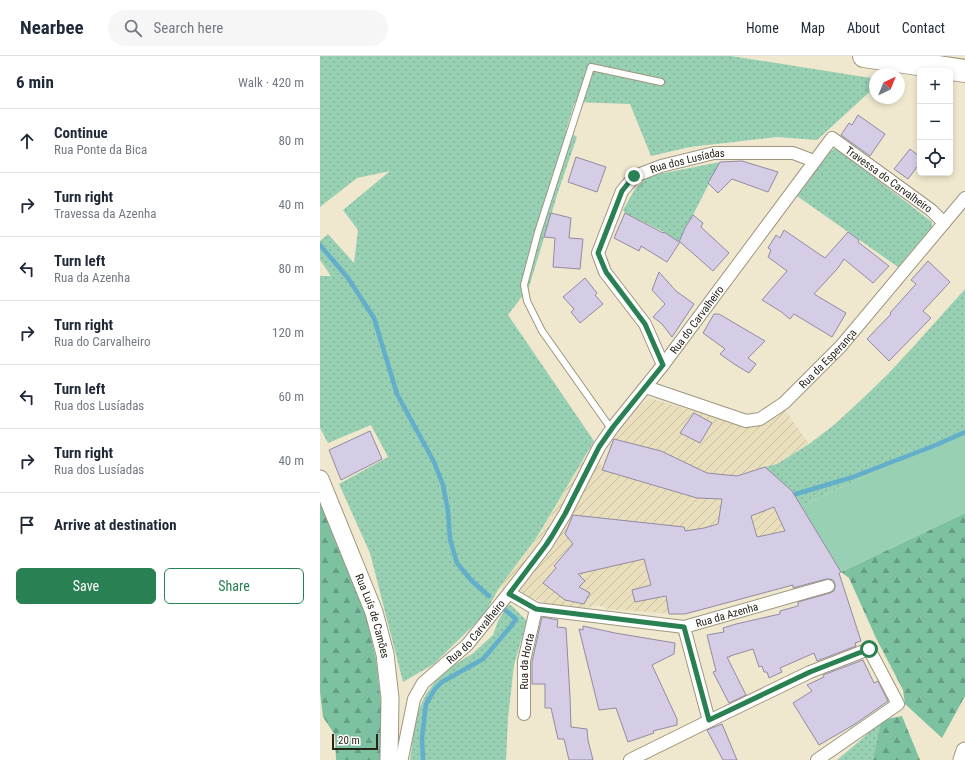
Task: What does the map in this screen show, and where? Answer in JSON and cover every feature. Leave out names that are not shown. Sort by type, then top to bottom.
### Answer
[{"type":"highway","points":[[864,56],[965,71]]},
{"type":"main road","name":"Rua Luís de Camões","points":[[320,479],[374,612],[385,654],[390,698],[389,760]]},
{"type":"main road","points":[[962,760],[965,751]]},
{"type":"street","name":"Rua do Carvalheiro","points":[[400,760],[402,758],[414,699],[424,683],[467,645],[509,594],[546,545],[565,514],[599,447],[663,365],[832,138]]},
{"type":"street","name":"Travessa do Carvalheiro","points":[[832,138],[931,210],[944,224]]},
{"type":"street","name":"Rua dos Lusíadas","points":[[663,365],[645,324],[606,272],[598,253],[622,191],[634,176],[661,166],[714,153],[793,153],[814,161]]},
{"type":"street","name":"Rua da Esperança","points":[[646,387],[746,421],[760,419],[784,403],[841,346],[965,198]]},
{"type":"street","name":"Rua da Azenha","points":[[509,594],[536,609],[684,627],[828,586]]},
{"type":"street","name":"Rua da Horta","points":[[524,714],[524,661],[536,609]]},
{"type":"street","points":[[684,627],[709,720]]},
{"type":"street","points":[[630,760],[709,720],[810,672],[869,649],[898,704],[818,760]]},
{"type":"lane","points":[[612,430],[542,330],[527,301],[524,284],[538,232],[591,67],[661,82]]},
{"type":"shaded area","points":[[649,398],[749,427],[764,424],[785,410],[809,444],[777,464],[765,467],[792,491],[841,572],[685,614],[608,609],[598,605],[585,608],[562,608],[499,588],[538,537],[594,441],[602,469],[613,438],[636,410]]},
{"type":"green space","points":[[320,56],[731,56],[869,78],[869,92],[817,140],[777,137],[690,147],[651,156],[630,104],[575,102],[566,130],[577,137],[559,189],[529,287],[508,315],[594,441],[537,537],[499,588],[484,615],[434,664],[403,682],[370,553],[339,484],[388,457],[371,425],[328,443],[320,428],[320,276],[331,276],[320,260],[320,241],[328,234],[354,263],[358,230],[343,210],[390,171],[357,178],[320,207]]},
{"type":"green space","points":[[836,148],[932,222],[932,227],[898,267],[797,196],[830,151]]},
{"type":"green space","points":[[720,162],[679,242],[664,232],[625,213],[623,210],[635,189],[649,176]]},
{"type":"green space","points":[[965,289],[965,430],[801,506],[792,491],[765,467],[777,464],[809,444],[834,425],[887,375]]},
{"type":"green space","points":[[965,430],[965,513],[841,572],[801,506]]},
{"type":"green space","points":[[320,499],[348,563],[366,616],[376,659],[382,713],[380,760],[336,760],[335,735],[323,717],[320,692]]},
{"type":"green space","points":[[965,513],[965,696],[942,738],[905,704],[903,690],[876,638],[849,578],[841,572]]},
{"type":"green space","points":[[511,605],[527,621],[514,665],[508,718],[506,760],[410,760],[414,730],[419,709],[426,694],[437,679],[450,667],[472,654],[493,635],[498,621],[507,606]]},
{"type":"green space","points":[[902,716],[920,760],[873,760],[881,720]]},
{"type":"green space","points":[[881,720],[873,760],[837,760],[863,738]]},
{"type":"building","points":[[858,115],[885,134],[870,156],[841,135],[849,123],[852,125]]},
{"type":"building","points":[[910,149],[917,155],[917,167],[908,179],[894,169]]},
{"type":"building","points":[[576,157],[606,167],[597,192],[568,182]]},
{"type":"building","points":[[742,161],[778,172],[768,192],[732,179],[718,193],[708,183],[720,162]]},
{"type":"building","points":[[551,213],[571,218],[569,238],[583,239],[580,269],[553,267],[555,238],[544,237]]},
{"type":"building","points":[[625,213],[663,233],[664,232],[679,242],[693,215],[703,223],[701,227],[729,253],[713,271],[680,242],[667,262],[641,246],[639,251],[614,238]]},
{"type":"building","points":[[784,230],[825,258],[848,232],[859,240],[858,242],[889,266],[873,283],[844,259],[838,268],[814,294],[846,313],[832,337],[794,314],[790,319],[762,300],[787,271],[768,257],[771,250],[768,248],[776,235],[780,238]]},
{"type":"building","points":[[928,261],[950,282],[923,311],[931,318],[889,361],[867,339],[891,314],[890,313],[916,284],[911,280]]},
{"type":"building","points":[[659,272],[676,291],[694,304],[672,337],[662,324],[653,317],[665,304],[652,290]]},
{"type":"building","points":[[585,278],[597,293],[595,295],[603,304],[580,323],[571,312],[574,309],[563,297]]},
{"type":"building","points":[[714,314],[719,314],[765,341],[748,358],[756,364],[749,373],[720,354],[725,349],[703,333]]},
{"type":"building","points":[[694,413],[712,423],[700,443],[680,433]]},
{"type":"building","points":[[370,431],[382,459],[341,480],[329,450]]},
{"type":"building","points":[[614,439],[661,451],[707,473],[737,476],[765,467],[792,491],[841,572],[839,573],[861,641],[855,643],[856,646],[817,661],[814,653],[780,668],[782,672],[769,678],[767,672],[764,672],[762,666],[759,667],[753,649],[727,657],[746,695],[729,703],[713,672],[716,671],[707,635],[724,632],[723,628],[736,624],[780,614],[780,611],[798,606],[798,602],[830,593],[834,591],[835,587],[833,580],[826,579],[793,588],[793,585],[685,614],[669,614],[666,596],[635,602],[632,590],[651,585],[644,559],[578,574],[585,581],[579,587],[590,593],[584,604],[565,600],[543,583],[556,568],[554,566],[573,544],[565,534],[573,515],[684,527],[685,531],[718,524],[722,499],[697,498],[602,470]],"holes":[[[774,507],[785,531],[757,537],[751,516]]]},
{"type":"building","points":[[542,617],[558,620],[557,627],[566,628],[571,727],[587,729],[593,760],[569,760],[564,739],[558,739],[551,708],[545,708],[545,684],[532,684],[532,662]]},
{"type":"building","points":[[583,626],[675,643],[674,654],[652,665],[677,719],[677,725],[653,731],[654,733],[628,742],[616,708],[599,710],[579,629],[583,630]]},
{"type":"building","points":[[863,660],[874,683],[878,681],[888,701],[855,724],[819,745],[793,703],[812,691],[807,685],[824,677],[823,675]]},
{"type":"building","points":[[722,724],[737,760],[723,760],[707,730]]},
{"type":"waterway","points":[[320,245],[348,278],[374,318],[397,394],[434,462],[443,485],[448,511],[450,539],[457,563],[472,581],[489,596]]},
{"type":"waterway","points":[[796,494],[853,477],[936,445],[965,432]]},
{"type":"waterway","points":[[423,760],[422,738],[426,704],[435,689],[442,682],[483,659],[512,625],[516,619],[504,609]]},
{"type":"route","points":[[634,176],[622,191],[598,253],[606,272],[645,324],[663,365],[613,427],[599,447],[565,514],[552,536],[509,594],[536,609],[684,627],[709,720],[810,672],[869,649]]}]
